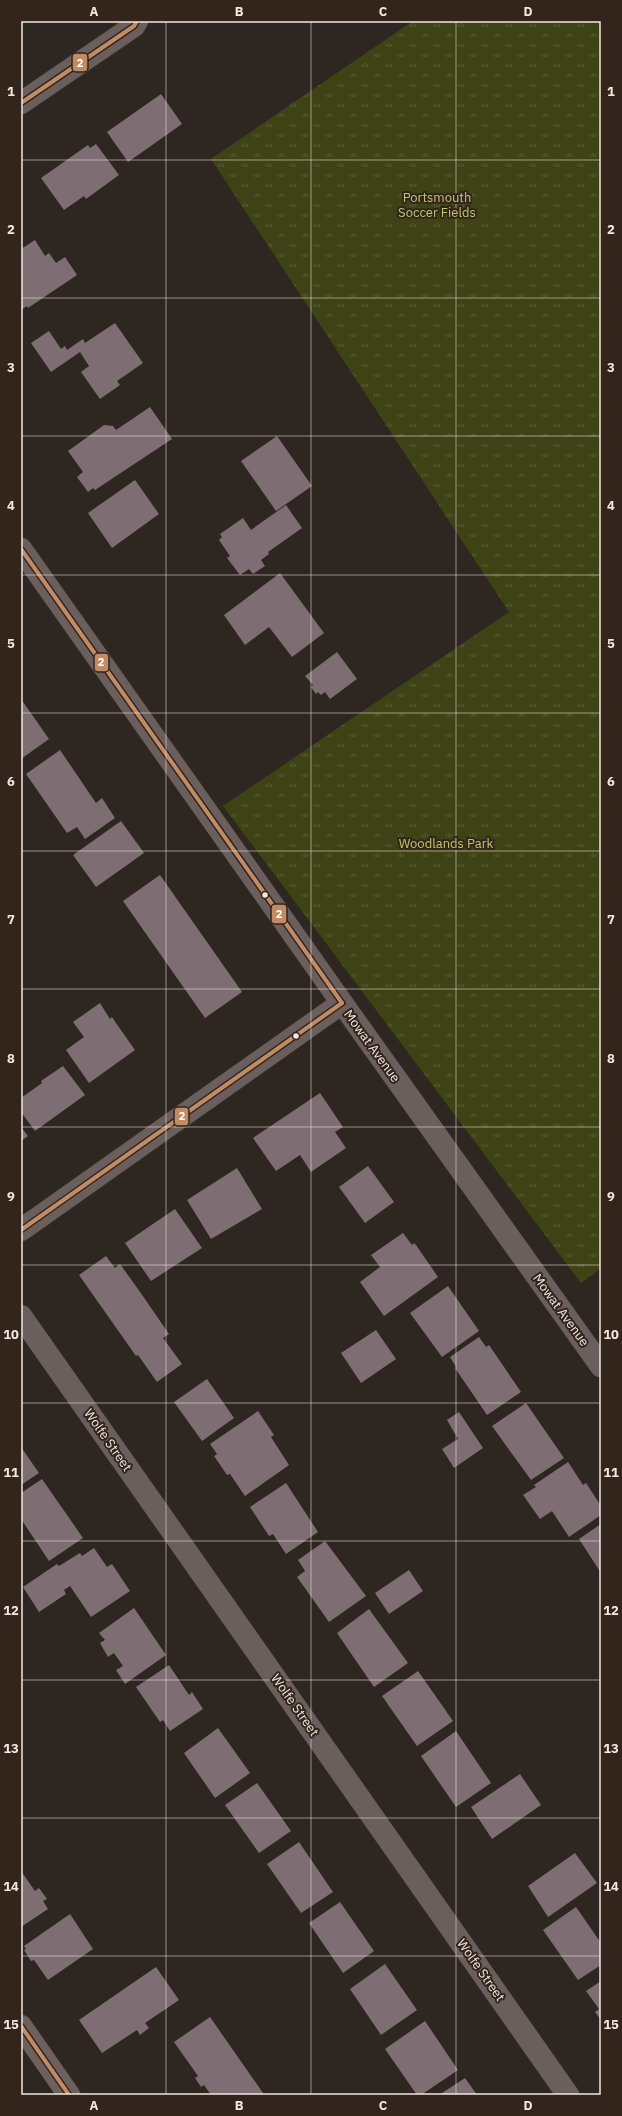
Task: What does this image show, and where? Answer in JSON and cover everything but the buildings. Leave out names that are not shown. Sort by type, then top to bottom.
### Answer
[{"type":"street","points":[[21,104],[134,26],[137,21]]},
{"type":"street","name":"Mowat Avenue","points":[[21,549],[601,1366]]},
{"type":"street","points":[[21,1230],[342,1003]]},
{"type":"street","name":"Wolfe Street","points":[[21,1316],[568,2095]]},
{"type":"street","points":[[21,2026],[69,2095]]},
{"type":"green space","points":[[413,21],[601,21],[601,1268],[581,1283],[223,806],[509,612],[211,159]]},
{"type":"transit line","name":"2","points":[[21,103],[134,26],[137,21]]},
{"type":"transit line","name":"2","points":[[21,549],[342,1003]]},
{"type":"transit line","name":"2","points":[[21,1230],[342,1003]]},
{"type":"transit line","name":"2","points":[[21,2026],[69,2095]]},
{"type":"park label","name":"Portsmouth Soccer Fields","points":[[437,204]]},
{"type":"park label","name":"Woodlands Park","points":[[446,843]]}]
